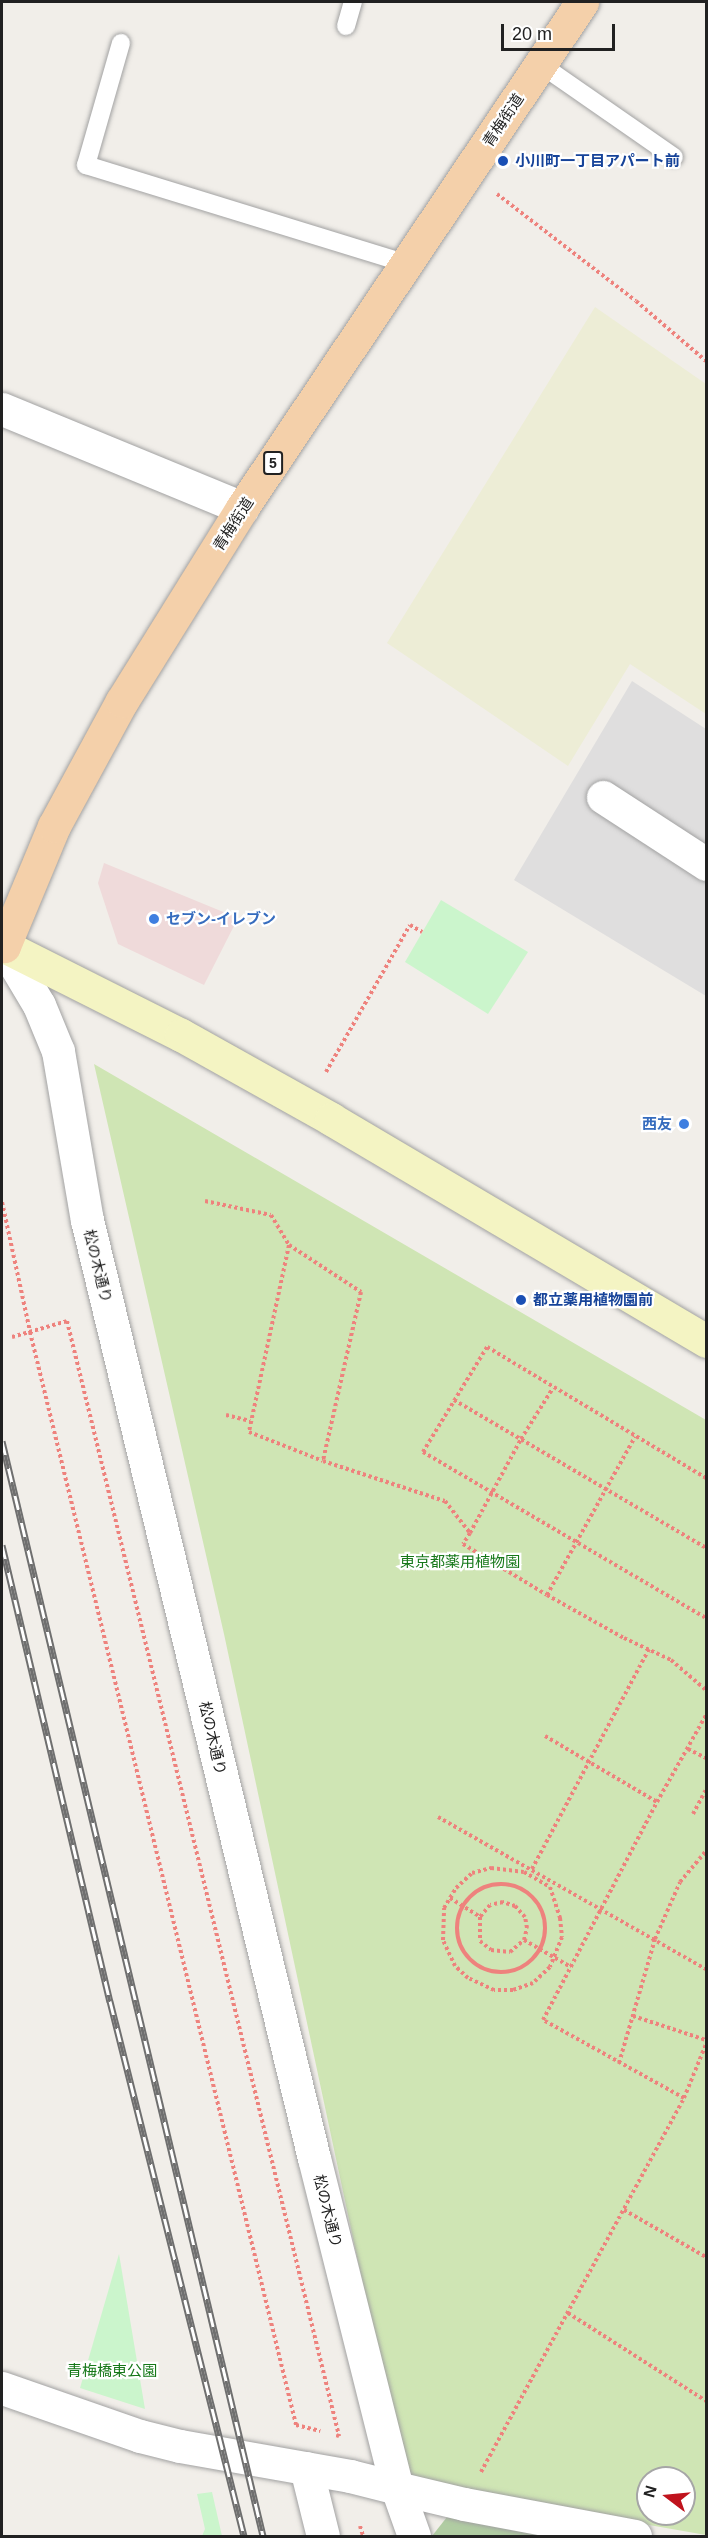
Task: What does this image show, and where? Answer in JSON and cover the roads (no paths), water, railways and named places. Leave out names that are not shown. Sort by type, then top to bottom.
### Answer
[{"type":"main road","name":"青梅街道","points":[[2,945],[54,826],[122,701],[242,508],[582,2]]},
{"type":"main road","points":[[2,945],[231,1063],[706,1341]]},
{"type":"street","points":[[2,409],[242,508]]},
{"type":"street","points":[[603,797],[706,864]]},
{"type":"street","name":"松の木通り","points":[[2,945],[39,1005],[58,1051],[87,1220],[311,2146],[397,2488],[414,2536]]},
{"type":"street","points":[[2,2388],[140,2436],[180,2446],[306,2468],[464,2504],[635,2536]]},
{"type":"street","points":[[306,2468],[323,2536]]},
{"type":"lane","points":[[346,26],[353,2]]},
{"type":"lane","points":[[121,43],[86,165],[408,264]]},
{"type":"lane","points":[[540,64],[674,158]]},
{"type":"railway","points":[[2,1441],[263,2536]]},
{"type":"railway","points":[[2,1545],[110,2001],[244,2536]]},
{"type":"place","name":"小川町一丁目アパート前","points":[[503,161]]},
{"type":"place","name":"セブン-イレブン","points":[[154,919]]},
{"type":"place","name":"西友","points":[[684,1124]]},
{"type":"place","name":"都立薬用植物園前","points":[[521,1300]]},
{"type":"park label","name":"東京都薬用植物園","points":[[460,1562]]},
{"type":"park label","name":"青梅橋東公園","points":[[112,2371]]}]
